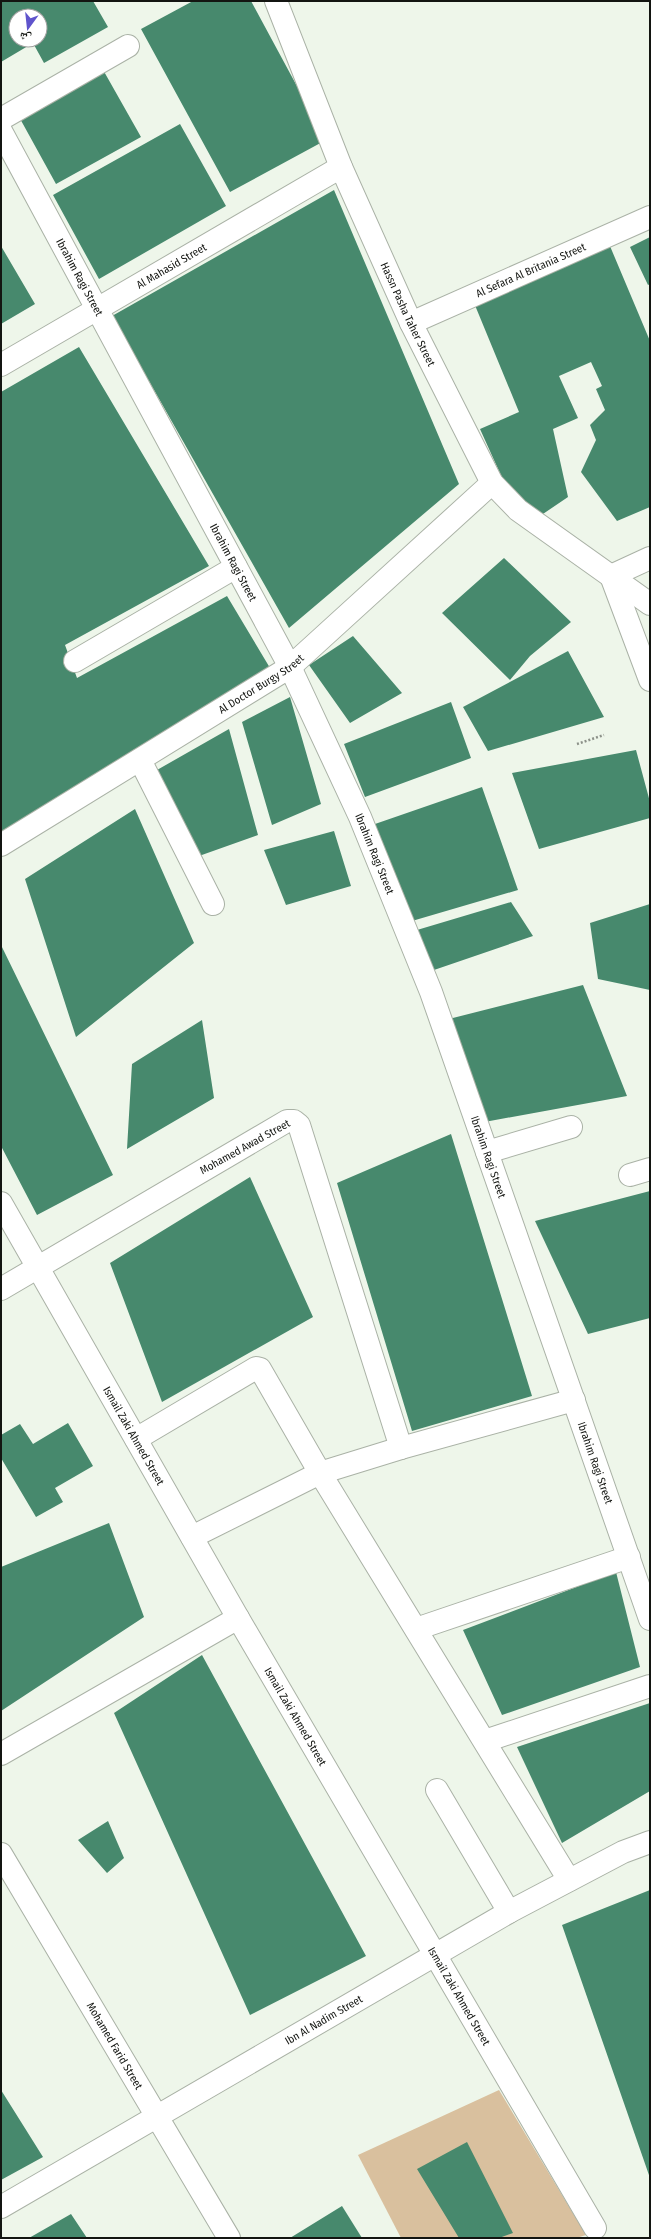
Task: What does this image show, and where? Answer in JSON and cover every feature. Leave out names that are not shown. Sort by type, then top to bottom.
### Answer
[{"type":"street","name":"Hassn Pasha Taher Street","points":[[280,3],[341,167],[412,323],[492,483],[518,510],[650,604]]},
{"type":"street","points":[[1,119],[128,46]]},
{"type":"street","name":"Ibrahim Ragi Street","points":[[1,131],[98,308],[290,667],[360,817],[431,992],[650,1619]]},
{"type":"street","name":"Al Mahasid Street","points":[[1,365],[341,167]]},
{"type":"street","name":"Al Sefara Al Britania Street","points":[[412,323],[650,217]]},
{"type":"street","name":"Al Doctor Burgy Street","points":[[1,845],[290,667],[492,483]]},
{"type":"street","points":[[650,558],[611,576],[650,680]]},
{"type":"street","points":[[75,661],[236,566]]},
{"type":"street","points":[[140,760],[213,904]]},
{"type":"street","name":"Mohamed Awad Street","points":[[1,1289],[287,1121],[294,1121],[299,1125],[401,1448]]},
{"type":"street","points":[[487,1152],[571,1127]]},
{"type":"street","name":"Ismail Zaki Ahmed Street","points":[[1,1203],[238,1618],[433,1954],[595,2228]]},
{"type":"street","points":[[136,1439],[258,1368],[261,1371],[320,1473],[569,1880]]},
{"type":"street","points":[[192,1537],[320,1473],[401,1448],[574,1400]]},
{"type":"street","points":[[416,1629],[629,1557]]},
{"type":"street","points":[[1,1754],[238,1618]]},
{"type":"street","points":[[485,1741],[650,1686]]},
{"type":"street","points":[[437,1790],[509,1912]]},
{"type":"street","name":"Ibn Al Nadim Street","points":[[1,2207],[433,1954],[623,1852],[650,1842]]},
{"type":"street","name":"Mohamed Farid Street","points":[[1,1854],[7,1878],[158,2116],[229,2238]]},
{"type":"path","points":[[577,744],[604,735]]},
{"type":"shaded area","points":[[499,2090],[586,2235],[576,2238],[401,2238],[358,2155]]},
{"type":"building","points":[[1,1],[93,1],[108,27],[44,63],[36,48],[48,48],[48,8],[8,8],[8,48],[25,48],[1,62]]},
{"type":"building","points":[[193,1],[251,1],[326,140],[230,192],[141,29]]},
{"type":"building","points":[[102,68],[141,137],[56,184],[18,115]]},
{"type":"building","points":[[180,124],[226,206],[99,279],[53,195]]},
{"type":"building","points":[[334,190],[459,484],[289,628],[112,316]]},
{"type":"building","points":[[650,237],[650,284],[648,285],[630,247]]},
{"type":"building","points":[[607,239],[650,341],[650,507],[617,521],[581,472],[596,440],[590,425],[605,410],[596,389],[602,386],[591,362],[559,376],[578,418],[553,429],[568,497],[537,518],[512,500],[480,429],[519,412],[472,298]]},
{"type":"building","points":[[1,246],[35,304],[1,324]]},
{"type":"building","points":[[79,347],[209,566],[65,645],[77,678],[227,596],[273,673],[1,833],[1,392]]},
{"type":"building","points":[[504,558],[571,622],[530,656],[510,680],[442,613]]},
{"type":"building","points":[[353,636],[402,693],[350,723],[309,665]]},
{"type":"building","points":[[568,651],[604,717],[488,751],[463,707]]},
{"type":"building","points":[[290,697],[321,804],[272,825],[242,722]]},
{"type":"building","points":[[451,702],[471,758],[365,797],[344,744]]},
{"type":"building","points":[[229,729],[258,835],[199,856],[157,770]]},
{"type":"building","points":[[636,750],[650,802],[650,818],[539,849],[512,773]]},
{"type":"building","points":[[482,787],[518,890],[412,921],[375,824]]},
{"type":"building","points":[[135,809],[194,943],[76,1037],[25,879]]},
{"type":"building","points":[[334,831],[351,886],[286,905],[264,850]]},
{"type":"building","points":[[511,902],[533,936],[434,970],[417,930]]},
{"type":"building","points":[[650,904],[650,990],[598,979],[590,923]]},
{"type":"building","points":[[1,945],[113,1175],[37,1215],[1,1146]]},
{"type":"building","points":[[583,985],[627,1096],[479,1123],[441,1021]]},
{"type":"building","points":[[202,1020],[214,1098],[127,1149],[132,1064]]},
{"type":"building","points":[[451,1134],[532,1396],[412,1431],[337,1183]]},
{"type":"building","points":[[250,1177],[313,1317],[162,1402],[110,1263]]},
{"type":"building","points":[[650,1191],[650,1318],[588,1334],[535,1221]]},
{"type":"building","points":[[68,1423],[93,1466],[55,1488],[63,1502],[36,1517],[1,1458],[1,1435],[20,1424],[33,1444]]},
{"type":"building","points":[[109,1523],[144,1617],[1,1711],[1,1567]]},
{"type":"building","points":[[616,1572],[640,1667],[502,1715],[463,1630]]},
{"type":"building","points":[[202,1655],[366,1956],[250,2015],[114,1713]]},
{"type":"building","points":[[650,1703],[650,1791],[562,1843],[517,1747]]},
{"type":"building","points":[[108,1821],[124,1858],[107,1873],[78,1840]]},
{"type":"building","points":[[650,1890],[650,2178],[562,1925]]},
{"type":"building","points":[[1,2090],[43,2157],[1,2180]]},
{"type":"building","points":[[467,2142],[513,2233],[499,2238],[459,2238],[417,2169]]},
{"type":"building","points":[[342,2206],[362,2238],[290,2238]]},
{"type":"building","points":[[71,2214],[87,2238],[29,2238]]}]
